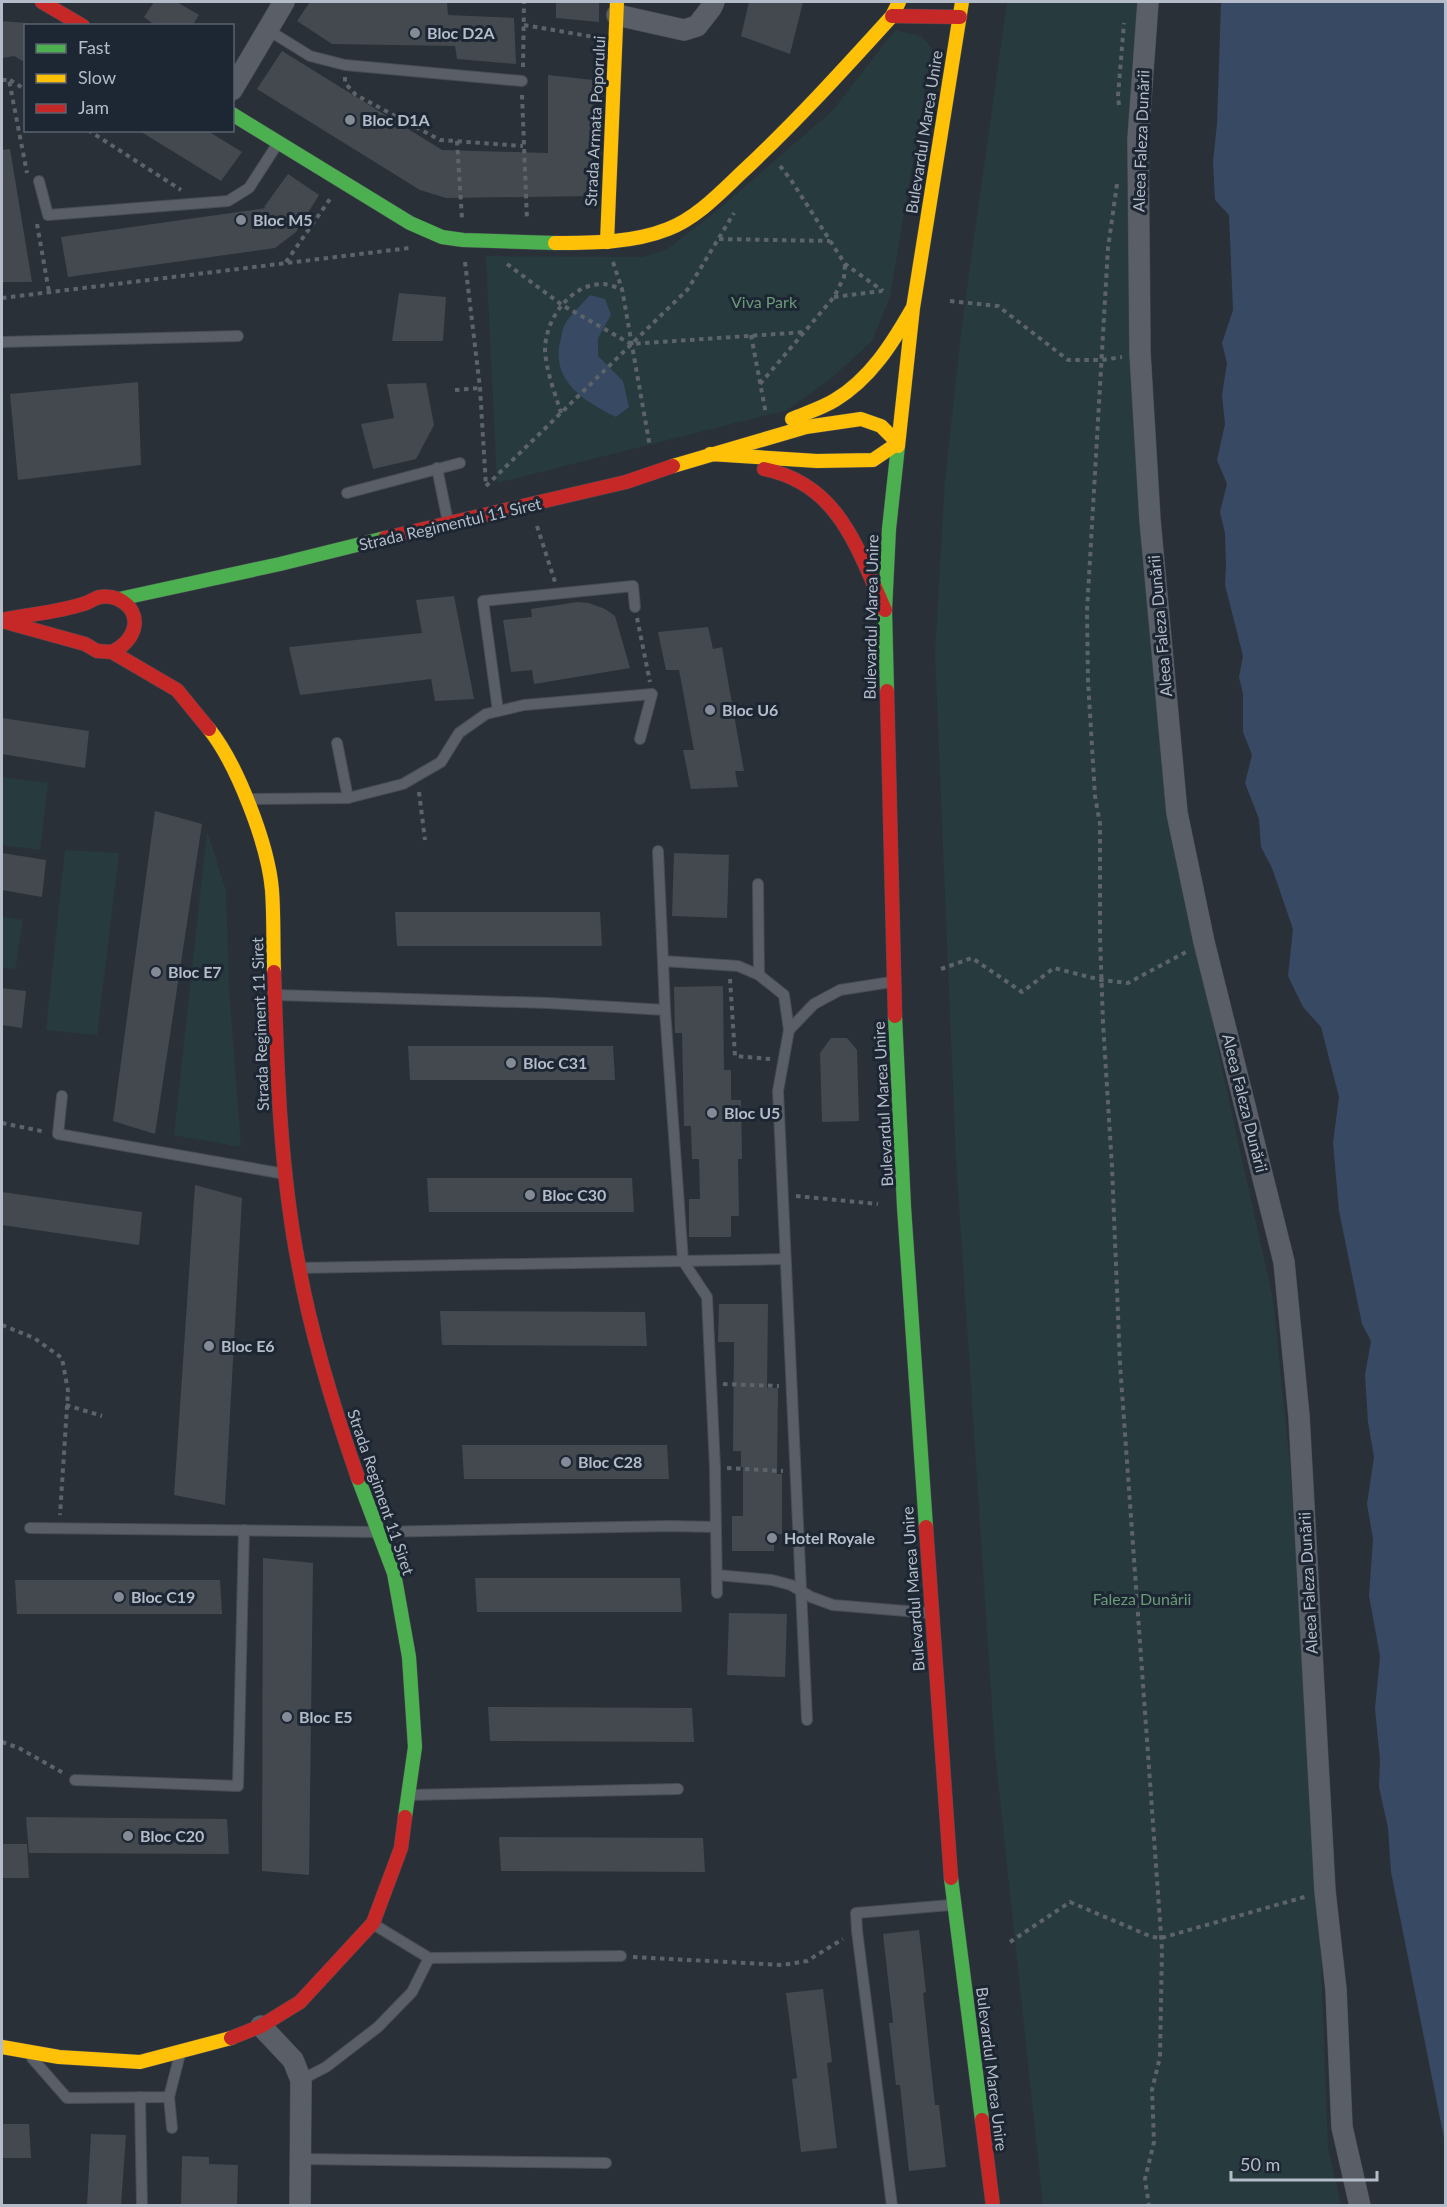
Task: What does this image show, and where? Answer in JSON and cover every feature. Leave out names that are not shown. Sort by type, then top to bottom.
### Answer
[{"type":"main road","points":[[42,2],[80,24]]},
{"type":"main road","points":[[234,115],[410,223],[442,237],[463,240],[607,242],[671,229],[696,215],[766,150],[892,16],[899,2]]},
{"type":"main road","name":"Bulevardul Marea Unire","points":[[962,2],[913,308],[889,529],[885,610],[893,981],[904,1207],[953,1905],[993,2205]]},
{"type":"main road","name":"Strada Armata Poporului","points":[[607,242],[617,8]]},
{"type":"main road","points":[[892,16],[960,16]]},
{"type":"main road","points":[[710,454],[835,400],[863,377],[887,352],[913,308]]},
{"type":"main road","points":[[861,419],[881,426],[897,443],[873,460],[818,461],[710,454],[806,427],[861,419]]},
{"type":"main road","points":[[710,454],[795,477],[823,496],[848,531],[885,610]]},
{"type":"main road","name":"Strada Regimentul 11 Siret","points":[[118,600],[530,506],[626,482],[710,454]]},
{"type":"main road","points":[[161,605],[188,585]]},
{"type":"main road","name":"Strada Regiment 11 Siret","points":[[81,622],[93,598],[102,595],[126,603],[133,614],[139,635],[166,682]]},
{"type":"main road","name":"Strada Regiment 11 Siret","points":[[2,620],[81,622]]},
{"type":"main road","name":"Strada Regiment 11 Siret","points":[[2,620],[81,622]]},
{"type":"main road","name":"Strada Regiment 11 Siret","points":[[2,2047],[28,2053],[140,2062],[233,2038],[261,2026],[300,2002],[373,1923],[401,1848],[415,1747],[409,1657],[394,1573],[377,1532],[332,1404],[299,1268],[285,1174],[277,1084],[272,888],[261,840],[246,799],[221,744],[177,690],[112,652],[97,651],[81,622]]},
{"type":"main road","points":[[112,652],[139,635]]},
{"type":"street","points":[[234,87],[284,2]]},
{"type":"street","points":[[617,8],[684,30],[697,26],[714,2]]},
{"type":"street","name":"Aleea Faleza Dunării","points":[[1148,2],[1138,139],[1140,353],[1150,520],[1177,813],[1204,942],[1284,1262],[1299,1416],[1325,1891],[1336,1990],[1342,2127],[1360,2205]]},
{"type":"street","points":[[261,2026],[292,2060],[301,2080],[300,2205]]},
{"type":"lane","points":[[268,30],[310,57],[345,65],[522,81]]},
{"type":"lane","points":[[39,181],[48,215],[228,201],[249,188],[279,142]]},
{"type":"lane","points":[[2,342],[238,336]]},
{"type":"lane","points":[[347,493],[460,463]]},
{"type":"lane","points":[[437,468],[448,523]]},
{"type":"lane","points":[[498,711],[483,601],[633,586],[635,607]]},
{"type":"lane","points":[[246,799],[348,798],[403,783],[441,762],[459,733],[486,714],[524,705],[652,694],[640,739]]},
{"type":"lane","points":[[337,743],[348,798]]},
{"type":"lane","points":[[658,851],[665,1010],[683,1261],[708,1297],[715,1467],[717,1593]]},
{"type":"lane","points":[[758,884],[759,975]]},
{"type":"lane","points":[[663,961],[738,966],[759,975],[784,995],[789,1030],[778,1091],[807,1720]]},
{"type":"lane","points":[[789,1030],[814,1005],[840,990],[893,981]]},
{"type":"lane","points":[[274,995],[548,1003],[665,1010]]},
{"type":"lane","points":[[62,1096],[58,1134],[285,1174]]},
{"type":"lane","points":[[299,1268],[785,1259]]},
{"type":"lane","points":[[30,1528],[377,1532],[716,1527]]},
{"type":"lane","points":[[75,1780],[238,1786],[244,1530]]},
{"type":"lane","points":[[717,1575],[772,1580],[790,1585],[833,1605],[932,1613]]},
{"type":"lane","points":[[408,1795],[678,1789]]},
{"type":"lane","points":[[892,2205],[856,1913],[953,1905]]},
{"type":"lane","points":[[373,1923],[429,1958],[621,1956]]},
{"type":"lane","points":[[301,2080],[326,2067],[378,2027],[412,1992],[429,1958]]},
{"type":"lane","points":[[172,2128],[169,2097],[180,2051]]},
{"type":"lane","points":[[28,2053],[67,2098],[169,2097]]},
{"type":"lane","points":[[140,2097],[142,2205]]},
{"type":"lane","points":[[301,2158],[606,2163]]},
{"type":"path","points":[[524,2],[523,146],[528,241]]},
{"type":"path","points":[[1120,116],[1118,96],[1125,13]]},
{"type":"path","points":[[524,25],[615,41]]},
{"type":"path","points":[[345,65],[345,83],[356,95],[440,140],[523,146]]},
{"type":"path","points":[[9,80],[24,89]]},
{"type":"path","points":[[91,132],[201,203]]},
{"type":"path","points":[[457,141],[463,240],[480,388],[486,486],[688,289],[741,204]]},
{"type":"path","points":[[766,150],[791,180],[845,264],[883,291],[834,297]]},
{"type":"path","points":[[286,263],[342,181]]},
{"type":"path","points":[[1117,182],[1108,248],[1087,611],[1088,681],[1095,796],[1101,824],[1101,980],[1120,1364],[1161,1938],[1160,2057],[1152,2090],[1154,2142],[1145,2179],[1149,2205]]},
{"type":"path","points":[[718,238],[830,241]]},
{"type":"path","points":[[607,242],[622,289],[650,447]]},
{"type":"path","points":[[2,298],[412,247]]},
{"type":"path","points":[[501,260],[562,305],[631,345],[806,332]]},
{"type":"path","points":[[760,384],[834,297],[844,277],[845,264]]},
{"type":"path","points":[[561,413],[548,368],[545,347],[548,329],[562,305],[579,291],[604,284],[622,289]]},
{"type":"path","points":[[950,301],[998,306],[1068,360],[1102,360],[1140,353]]},
{"type":"path","points":[[751,335],[766,414]]},
{"type":"path","points":[[456,390],[480,388]]},
{"type":"path","points":[[530,506],[553,577]]},
{"type":"path","points":[[635,607],[652,694]]},
{"type":"path","points":[[416,776],[425,840]]},
{"type":"path","points":[[941,969],[972,958],[1022,992],[1054,968],[1101,980],[1128,983],[1204,942]]},
{"type":"path","points":[[729,966],[735,1056],[783,1060]]},
{"type":"path","points":[[2,1124],[58,1134]]},
{"type":"path","points":[[795,1196],[904,1207]]},
{"type":"path","points":[[2,1325],[34,1338],[62,1358],[68,1390],[60,1527]]},
{"type":"path","points":[[711,1383],[782,1386]]},
{"type":"path","points":[[66,1405],[102,1416]]},
{"type":"path","points":[[715,1467],[787,1471]]},
{"type":"path","points":[[2,1742],[19,1748],[75,1780]]},
{"type":"path","points":[[1010,1942],[1070,1902],[1152,1937],[1161,1938],[1325,1891]]},
{"type":"path","points":[[621,1956],[782,1965],[807,1961],[857,1931]]},
{"type":"green space","name":"Faleza Dunării","points":[[1007,2],[1142,2],[1136,241],[1187,895],[1221,1064],[1273,1299],[1290,1465],[1319,1908],[1328,2147],[1341,2205],[1043,2205],[995,1752],[956,1159],[935,653],[945,480],[962,324]]},
{"type":"green space","name":"Viva Park","points":[[895,30],[921,36],[932,48],[890,297],[872,341],[833,377],[787,410],[497,483],[486,256],[643,257],[666,250],[719,209],[833,110]]},
{"type":"green space","points":[[2,777],[48,783],[40,850],[2,845]]},
{"type":"green space","points":[[207,831],[226,891],[229,988],[241,1147],[174,1135]]},
{"type":"green space","points":[[65,850],[119,853],[97,1035],[46,1030]]},
{"type":"green space","points":[[2,916],[23,920],[15,970],[2,967]]},
{"type":"water","points":[[1221,2],[1445,2],[1445,2143],[1391,1872],[1388,1828],[1379,1787],[1380,1760],[1375,1709],[1380,1656],[1369,1596],[1373,1539],[1367,1504],[1374,1457],[1368,1422],[1365,1375],[1371,1341],[1362,1324],[1339,1211],[1333,1143],[1339,1097],[1321,1027],[1303,1007],[1288,976],[1293,929],[1272,868],[1261,847],[1259,819],[1245,783],[1252,755],[1243,732],[1243,694],[1239,677],[1243,656],[1225,585],[1225,533],[1220,512],[1227,484],[1217,460],[1225,424],[1222,395],[1227,363],[1222,343],[1233,310],[1229,215],[1215,200],[1213,162],[1217,124]]},
{"type":"water","points":[[590,295],[605,299],[611,315],[598,338],[598,356],[623,381],[629,407],[616,417],[593,405],[573,389],[561,368],[560,342],[564,326]]},
{"type":"building","points":[[154,2],[177,2],[199,15],[193,24],[153,24],[144,17]]},
{"type":"building","name":"Bloc D2A","points":[[310,2],[447,2],[448,15],[514,18],[516,64],[457,59],[455,46],[332,44],[297,21]]},
{"type":"building","points":[[556,2],[599,2],[599,22],[556,18]]},
{"type":"building","points":[[749,2],[803,2],[790,54],[741,36]]},
{"type":"building","points":[[2,21],[26,23],[24,24],[24,62],[14,56],[2,58]]},
{"type":"building","points":[[282,51],[442,150],[548,153],[548,75],[593,80],[592,196],[446,198],[420,190],[257,89]]},
{"type":"building","points":[[141,132],[209,132],[242,152],[221,181]]},
{"type":"building","points":[[10,149],[32,282],[2,282],[2,150]]},
{"type":"building","name":"Bloc M5","points":[[288,174],[319,195],[296,232],[275,248],[68,277],[61,237],[266,208],[264,207]]},
{"type":"building","points":[[399,293],[446,297],[443,341],[392,341]]},
{"type":"building","points":[[138,382],[141,465],[18,480],[10,394]]},
{"type":"building","points":[[426,383],[434,425],[416,459],[373,469],[361,424],[394,418],[387,384]]},
{"type":"building","points":[[454,596],[474,699],[435,701],[431,679],[300,695],[289,647],[422,633],[416,600]]},
{"type":"building","points":[[578,602],[605,609],[615,616],[630,668],[534,684],[532,670],[511,672],[503,620],[532,617],[531,609]]},
{"type":"building","name":"Bloc U6","points":[[708,627],[713,649],[722,647],[744,771],[735,771],[738,787],[691,789],[683,750],[694,750],[679,670],[666,670],[658,632]]},
{"type":"building","points":[[2,718],[89,731],[85,768],[2,754]]},
{"type":"building","name":"Bloc E7","points":[[155,811],[202,824],[155,1134],[113,1121]]},
{"type":"building","points":[[2,853],[46,860],[42,897],[2,890]]},
{"type":"building","points":[[674,853],[729,855],[727,918],[672,916]]},
{"type":"building","points":[[395,912],[600,912],[602,946],[397,946]]},
{"type":"building","name":"Bloc U5","points":[[723,986],[724,1070],[731,1070],[731,1100],[741,1100],[742,1159],[738,1159],[739,1216],[731,1216],[731,1237],[689,1237],[689,1199],[700,1199],[699,1159],[692,1159],[691,1126],[684,1126],[682,1033],[675,1033],[674,987]]},
{"type":"building","points":[[2,988],[26,991],[22,1028],[2,1025]]},
{"type":"building","points":[[831,1038],[847,1038],[857,1050],[859,1121],[822,1122],[820,1053]]},
{"type":"building","name":"Bloc C31","points":[[408,1046],[613,1046],[615,1080],[410,1080]]},
{"type":"building","name":"Bloc C30","points":[[427,1178],[632,1178],[634,1212],[429,1212]]},
{"type":"building","name":"Bloc E6","points":[[195,1185],[242,1198],[225,1505],[174,1495]]},
{"type":"building","points":[[2,1192],[142,1212],[139,1245],[2,1225]]},
{"type":"building","points":[[719,1304],[768,1304],[767,1388],[778,1388],[777,1474],[782,1474],[782,1534],[774,1534],[774,1551],[732,1551],[732,1516],[743,1516],[743,1467],[741,1467],[741,1451],[733,1451],[734,1342],[718,1342]]},
{"type":"building","points":[[440,1311],[645,1312],[647,1346],[442,1345]]},
{"type":"building","name":"Bloc C28","points":[[462,1445],[667,1445],[669,1479],[464,1479]]},
{"type":"building","name":"Bloc E5","points":[[263,1558],[313,1563],[309,1875],[262,1871]]},
{"type":"building","points":[[475,1578],[680,1578],[682,1612],[477,1612]]},
{"type":"building","name":"Bloc C19","points":[[15,1580],[220,1580],[222,1614],[17,1614]]},
{"type":"building","points":[[729,1613],[787,1614],[785,1677],[727,1675]]},
{"type":"building","points":[[488,1707],[692,1708],[694,1742],[490,1741]]},
{"type":"building","name":"Bloc C20","points":[[26,1817],[227,1819],[229,1854],[29,1853]]},
{"type":"building","points":[[499,1837],[703,1838],[705,1872],[501,1871]]},
{"type":"building","points":[[2,1844],[27,1844],[29,1878],[2,1878]]},
{"type":"building","points":[[919,1930],[935,2105],[939,2105],[946,2167],[909,2171],[900,2085],[896,2085],[889,2023],[893,2023],[883,1934]]},
{"type":"building","points":[[823,1989],[832,2062],[827,2063],[837,2148],[801,2152],[792,2079],[797,2078],[786,1993]]},
{"type":"building","points":[[2,2124],[29,2124],[31,2158],[2,2158]]},
{"type":"building","points":[[91,2134],[126,2135],[121,2205],[87,2205]]},
{"type":"building","points":[[182,2156],[209,2157],[209,2164],[238,2165],[237,2205],[181,2205]]},
{"type":"traffic: fast","points":[[234,115],[410,223],[442,237],[463,240],[555,243]]},
{"type":"traffic: fast","points":[[887,691],[885,610],[889,529],[898,446]]},
{"type":"traffic: fast","points":[[119,599],[280,564],[385,538]]},
{"type":"traffic: fast","points":[[895,1016],[904,1207],[926,1527]]},
{"type":"traffic: fast","points":[[358,1478],[394,1573],[409,1657],[415,1747],[405,1817]]},
{"type":"traffic: fast","points":[[951,1878],[982,2120]]},
{"type":"traffic: slow","points":[[607,242],[617,2]]},
{"type":"traffic: slow","points":[[555,243],[627,240],[655,234],[678,224],[697,212],[760,155],[818,96],[892,16],[899,2]]},
{"type":"traffic: slow","points":[[898,446],[913,308],[962,2]]},
{"type":"traffic: slow","points":[[792,419],[830,403],[859,382],[888,348],[912,309]]},
{"type":"traffic: slow","points":[[673,466],[806,427],[861,419],[881,426],[898,443],[873,460],[817,461],[710,454]]},
{"type":"traffic: slow","points":[[209,729],[220,744],[240,783],[250,805],[264,850],[272,890],[274,972]]},
{"type":"traffic: slow","points":[[2,2047],[59,2057],[140,2062],[231,2038]]},
{"type":"traffic: jam","points":[[42,2],[80,24]]},
{"type":"traffic: jam","points":[[892,16],[960,17]]},
{"type":"traffic: jam","points":[[385,538],[626,482],[673,466]]},
{"type":"traffic: jam","points":[[764,469],[790,477],[811,489],[828,504],[854,542],[885,610]]},
{"type":"traffic: jam","points":[[6,619],[64,609],[100,597],[116,598],[127,605],[132,612],[134,627],[127,641],[112,652]]},
{"type":"traffic: jam","points":[[2,621],[85,644],[97,651],[112,652],[177,690],[209,729]]},
{"type":"traffic: jam","points":[[887,691],[895,1016]]},
{"type":"traffic: jam","points":[[274,972],[280,1120],[293,1231],[304,1294],[317,1347],[358,1478]]},
{"type":"traffic: jam","points":[[926,1527],[951,1878]]},
{"type":"traffic: jam","points":[[231,2038],[261,2026],[300,2002],[373,1923],[401,1848],[405,1817]]},
{"type":"traffic: jam","points":[[982,2120],[993,2206]]},
{"type":"place","name":"Bloc D2A","points":[[415,33]]},
{"type":"place","name":"Bloc D1A","points":[[350,120]]},
{"type":"place","name":"Bloc M5","points":[[241,220]]},
{"type":"place","name":"Bloc U6","points":[[710,710]]},
{"type":"place","name":"Bloc E7","points":[[156,972]]},
{"type":"place","name":"Bloc C31","points":[[511,1063]]},
{"type":"place","name":"Bloc U5","points":[[712,1113]]},
{"type":"place","name":"Bloc C30","points":[[530,1195]]},
{"type":"place","name":"Bloc E6","points":[[209,1346]]},
{"type":"place","name":"Bloc C28","points":[[566,1462]]},
{"type":"place","name":"Hotel Royale","points":[[772,1538]]},
{"type":"place","name":"Bloc C19","points":[[119,1597]]},
{"type":"place","name":"Bloc E5","points":[[287,1717]]},
{"type":"place","name":"Bloc C20","points":[[128,1836]]}]
